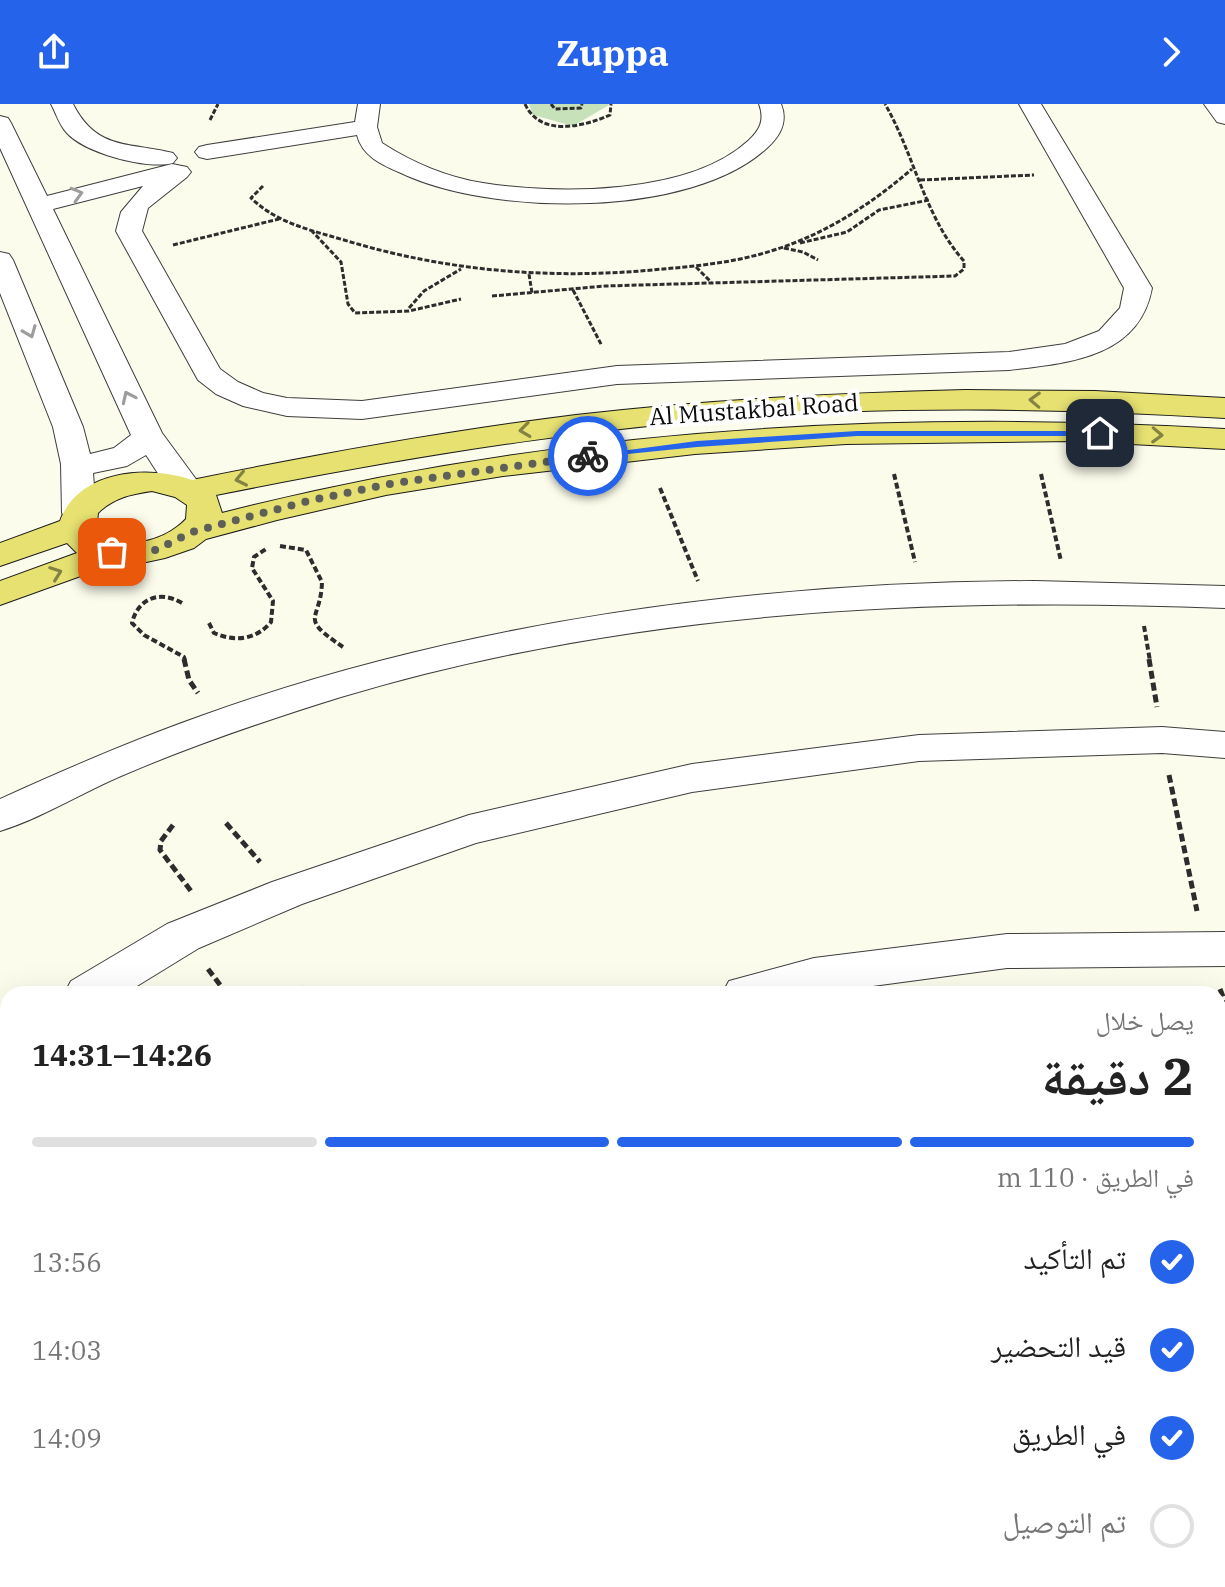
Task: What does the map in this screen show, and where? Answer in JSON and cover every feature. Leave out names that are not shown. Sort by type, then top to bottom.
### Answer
[{"type":"main road","name":"Al Mustakbal Road","points":[[0,555],[77,520],[100,494],[116,487],[152,481],[189,488],[449,441],[688,411],[848,401],[1009,399],[1225,408]]},
{"type":"main road","name":"Al Mustakbal Road","points":[[112,552],[156,550],[192,532],[308,501],[469,470],[697,444],[857,433],[1018,431],[1225,439]]},
{"type":"main road","points":[[292,469],[284,475],[281,489],[286,495],[308,501]]},
{"type":"main road","points":[[189,488],[202,499],[205,509],[202,521],[192,532]]},
{"type":"main road","points":[[77,520],[81,539],[112,552]]},
{"type":"main road","points":[[0,594],[112,552]]},
{"type":"street","points":[[62,104],[74,127],[86,136],[170,165],[199,171],[210,158],[293,151],[369,125],[417,173],[454,185],[538,196],[602,195],[666,186],[731,165],[758,148],[772,129],[773,109],[770,104]]},
{"type":"street","points":[[170,165],[131,214],[129,231],[208,374],[227,388],[254,400],[311,410],[362,410],[617,375],[1009,361],[1048,357],[1096,343],[1128,322],[1138,306],[1138,288],[1030,104]]},
{"type":"street","points":[[1215,104],[1225,117]]},
{"type":"street","points":[[0,123],[39,187],[147,435],[189,488]]},
{"type":"street","points":[[94,167],[170,165]]},
{"type":"street","points":[[39,187],[170,165]]},
{"type":"street","points":[[0,260],[68,427],[77,464],[77,520]]},
{"type":"street","points":[[77,464],[122,456],[134,450],[147,435]]},
{"type":"street","points":[[0,816],[54,788],[230,718],[381,674],[568,633],[710,611],[922,594],[1138,593],[1225,597]]},
{"type":"street","points":[[101,986],[214,920],[287,893],[469,830],[692,778],[919,748],[1162,740],[1225,745]]},
{"type":"street","points":[[776,986],[814,976],[1007,951],[1215,948]]},
{"type":"path","points":[[212,119],[218,104]]},
{"type":"path","points":[[525,104],[529,115],[536,121],[564,126],[600,121],[610,115],[611,104]]},
{"type":"path","points":[[551,104],[555,109],[571,110],[581,108],[582,104]]},
{"type":"path","points":[[492,296],[711,282],[955,276],[964,269],[964,261],[946,241],[912,169],[897,125],[885,104]]},
{"type":"path","points":[[792,244],[857,213],[912,169]]},
{"type":"path","points":[[919,180],[1071,173]]},
{"type":"path","points":[[263,186],[251,198],[279,219],[373,250],[464,268],[529,274],[625,274],[695,266],[847,232],[879,210],[929,200]]},
{"type":"path","points":[[141,253],[279,219]]},
{"type":"path","points":[[310,229],[341,262],[348,304],[355,313],[377,316],[409,308],[446,305],[461,299]]},
{"type":"path","points":[[783,247],[818,260]]},
{"type":"path","points":[[695,266],[711,282]]},
{"type":"path","points":[[409,308],[424,291],[464,268]]},
{"type":"path","points":[[529,274],[532,293]]},
{"type":"path","points":[[573,290],[617,375]]},
{"type":"path","points":[[894,474],[922,594]]},
{"type":"path","points":[[1041,474],[1069,593]]},
{"type":"path","points":[[660,488],[710,611]]},
{"type":"path","points":[[209,623],[214,633],[229,639],[250,637],[269,625],[275,611],[270,592],[252,568],[254,557],[278,546],[298,547],[306,550],[320,573],[322,599],[313,615],[318,630],[381,674]]},
{"type":"path","points":[[1138,593],[1162,740],[1222,986]]},
{"type":"path","points":[[182,603],[174,597],[160,596],[145,600],[137,607],[132,623],[144,635],[184,657],[189,680],[205,701],[230,718]]},
{"type":"path","points":[[226,823],[287,893]]},
{"type":"path","points":[[173,825],[161,841],[160,850],[214,920]]},
{"type":"green space","points":[[529,104],[609,105],[573,126],[533,115]]},
{"type":"way so far","points":[[112,552],[156,550],[192,532],[308,501],[389,484],[469,470],[588,456]]},
{"type":"route","points":[[588,456],[697,444],[857,433],[1100,433]]}]
